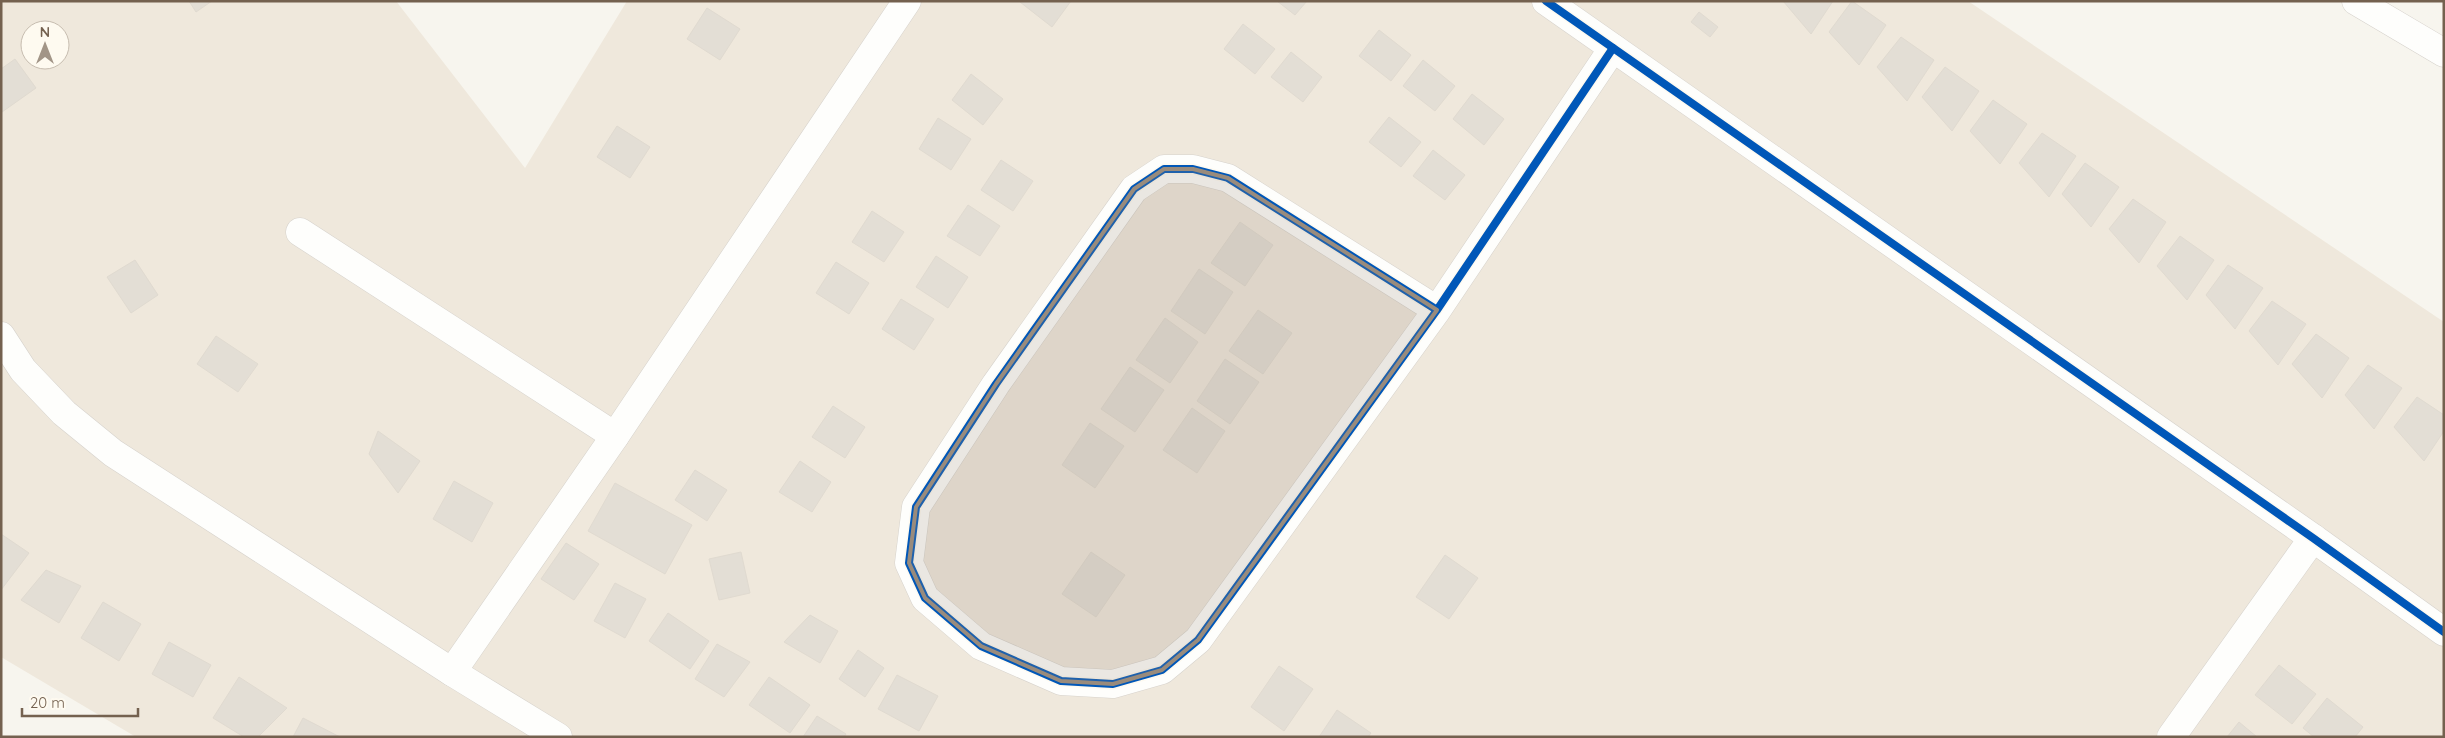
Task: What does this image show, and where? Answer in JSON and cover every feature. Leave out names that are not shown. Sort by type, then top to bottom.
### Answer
[{"type":"street","points":[[452,672],[615,436],[907,1]]},
{"type":"street","points":[[1546,1],[2313,538],[2444,632]]},
{"type":"street","points":[[2356,1],[2444,53]]},
{"type":"street","points":[[1437,310],[1228,178],[1193,168],[1164,169],[1134,189],[996,384],[916,507],[909,563],[925,598],[981,646],[1061,681],[1112,684],[1162,670],[1198,640],[1437,310],[1613,48]]},
{"type":"street","points":[[300,232],[615,436]]},
{"type":"street","points":[[1,336],[23,370],[64,413],[113,453],[452,672],[558,737]]},
{"type":"street","points":[[2172,737],[2313,538]]},
{"type":"highlighted area","points":[[1164,169],[1193,169],[1228,178],[1437,310],[1198,640],[1162,670],[1113,684],[1061,681],[981,646],[925,598],[909,563],[916,507],[996,384],[1134,189]]},
{"type":"shaded area","points":[[1,1],[396,1],[525,168],[627,1],[1968,1],[2444,322],[2444,737],[136,737],[1,657]]},
{"type":"building","points":[[189,1],[212,1],[196,12]]},
{"type":"building","points":[[1021,1],[1071,1],[1052,27],[1020,2]]},
{"type":"building","points":[[1277,1],[1307,1],[1295,15]]},
{"type":"building","points":[[1783,1],[1833,1],[1811,34]]},
{"type":"building","points":[[1852,1],[1886,25],[1859,65],[1829,32]]},
{"type":"building","points":[[707,8],[740,29],[720,60],[687,39]]},
{"type":"building","points":[[1699,12],[1718,27],[1710,37],[1691,22]]},
{"type":"building","points":[[1243,24],[1275,49],[1255,74],[1224,49]]},
{"type":"building","points":[[1379,30],[1411,55],[1391,81],[1359,56]]},
{"type":"building","points":[[1901,37],[1934,60],[1907,101],[1877,67]]},
{"type":"building","points":[[1291,52],[1322,77],[1303,102],[1271,77]]},
{"type":"building","points":[[15,59],[20,66],[20,70],[23,70],[36,88],[2,112],[1,69]]},
{"type":"building","points":[[1423,60],[1455,86],[1435,111],[1403,86]]},
{"type":"building","points":[[1945,67],[1979,91],[1952,131],[1922,97]]},
{"type":"building","points":[[971,74],[1003,99],[983,125],[952,100]]},
{"type":"building","points":[[1472,94],[1504,119],[1484,145],[1453,119]]},
{"type":"building","points":[[1993,100],[2027,124],[2000,164],[1970,131]]},
{"type":"building","points":[[1389,117],[1421,142],[1401,167],[1369,142]]},
{"type":"building","points":[[938,118],[971,139],[951,170],[919,149]]},
{"type":"building","points":[[617,126],[650,147],[630,178],[597,157]]},
{"type":"building","points":[[2042,133],[2076,156],[2049,197],[2019,163]]},
{"type":"building","points":[[1433,150],[1465,175],[1445,200],[1413,176]]},
{"type":"building","points":[[1001,160],[1033,181],[1013,211],[981,190]]},
{"type":"building","points":[[2085,163],[2119,187],[2091,227],[2062,194]]},
{"type":"building","points":[[2133,199],[2166,222],[2139,263],[2109,229]]},
{"type":"building","points":[[968,205],[1000,226],[980,256],[947,236]]},
{"type":"building","points":[[872,211],[904,232],[884,262],[852,242]]},
{"type":"building","points":[[1240,222],[1273,245],[1245,286],[1211,263]]},
{"type":"building","points":[[2180,236],[2214,260],[2187,300],[2157,266]]},
{"type":"building","points":[[936,256],[968,277],[948,308],[916,287]]},
{"type":"building","points":[[135,260],[158,295],[131,313],[107,277]]},
{"type":"building","points":[[836,262],[869,283],[849,314],[816,293]]},
{"type":"building","points":[[2228,265],[2263,288],[2235,329],[2206,295]]},
{"type":"building","points":[[1199,269],[1233,292],[1205,334],[1171,311]]},
{"type":"building","points":[[901,299],[934,319],[914,350],[882,329]]},
{"type":"building","points":[[2272,301],[2306,324],[2278,365],[2249,331]]},
{"type":"building","points":[[1258,310],[1292,333],[1263,374],[1229,351]]},
{"type":"building","points":[[1165,318],[1198,342],[1170,383],[1136,360]]},
{"type":"building","points":[[2316,334],[2349,358],[2322,398],[2292,364]]},
{"type":"building","points":[[216,336],[258,364],[238,392],[197,364]]},
{"type":"building","points":[[1225,359],[1259,382],[1230,424],[1197,401]]},
{"type":"building","points":[[2368,365],[2402,388],[2374,429],[2345,395]]},
{"type":"building","points":[[1130,367],[1164,390],[1135,432],[1101,409]]},
{"type":"building","points":[[2417,397],[2444,415],[2444,431],[2424,461],[2394,427]]},
{"type":"building","points":[[833,406],[865,427],[845,458],[812,437]]},
{"type":"building","points":[[1192,408],[1225,431],[1197,473],[1163,450]]},
{"type":"building","points":[[1090,423],[1124,446],[1095,488],[1062,465]]},
{"type":"building","points":[[378,431],[420,461],[398,493],[369,454]]},
{"type":"building","points":[[800,461],[831,482],[812,512],[779,492]]},
{"type":"building","points":[[695,470],[727,490],[707,521],[675,500]]},
{"type":"building","points":[[454,481],[493,503],[472,542],[433,519]]},
{"type":"building","points":[[615,483],[692,525],[665,574],[588,531]]},
{"type":"building","points":[[1,534],[29,553],[1,590]]},
{"type":"building","points":[[566,543],[599,564],[574,600],[541,579]]},
{"type":"building","points":[[741,552],[750,593],[719,600],[709,559]]},
{"type":"building","points":[[1091,552],[1125,575],[1096,617],[1062,594]]},
{"type":"building","points":[[1445,555],[1478,578],[1449,619],[1416,597]]},
{"type":"building","points":[[46,570],[81,586],[59,623],[21,600]]},
{"type":"building","points":[[615,583],[646,599],[625,638],[594,621]]},
{"type":"building","points":[[103,602],[141,624],[119,661],[81,638]]},
{"type":"building","points":[[668,613],[709,641],[690,669],[649,641]]},
{"type":"building","points":[[810,615],[838,631],[820,663],[784,642]]},
{"type":"building","points":[[169,642],[211,665],[193,697],[152,674]]},
{"type":"building","points":[[717,644],[750,662],[724,697],[695,679]]},
{"type":"building","points":[[858,650],[884,668],[865,697],[839,679]]},
{"type":"building","points":[[2279,665],[2316,694],[2292,724],[2255,695]]},
{"type":"building","points":[[1279,666],[1313,689],[1284,731],[1251,707]]},
{"type":"building","points":[[897,675],[938,696],[919,731],[878,709]]},
{"type":"building","points":[[239,677],[287,708],[258,737],[244,737],[213,718]]},
{"type":"building","points":[[769,677],[810,705],[790,733],[749,705]]},
{"type":"building","points":[[2327,698],[2363,727],[2355,737],[2314,737],[2303,728]]},
{"type":"building","points":[[1337,710],[1371,733],[1368,737],[1319,737]]},
{"type":"building","points":[[817,716],[846,734],[844,737],[803,737]]},
{"type":"building","points":[[303,718],[340,737],[293,737]]},
{"type":"building","points":[[2239,722],[2257,737],[2227,737]]},
{"type":"cycle path","points":[[1546,1],[2313,538],[2444,632]]},
{"type":"cycle path","points":[[1437,310],[1228,178],[1193,169],[1164,169],[1134,189],[996,384],[916,507],[909,563],[925,598],[981,646],[1061,681],[1113,684],[1162,670],[1198,640],[1437,310],[1613,48]]}]
